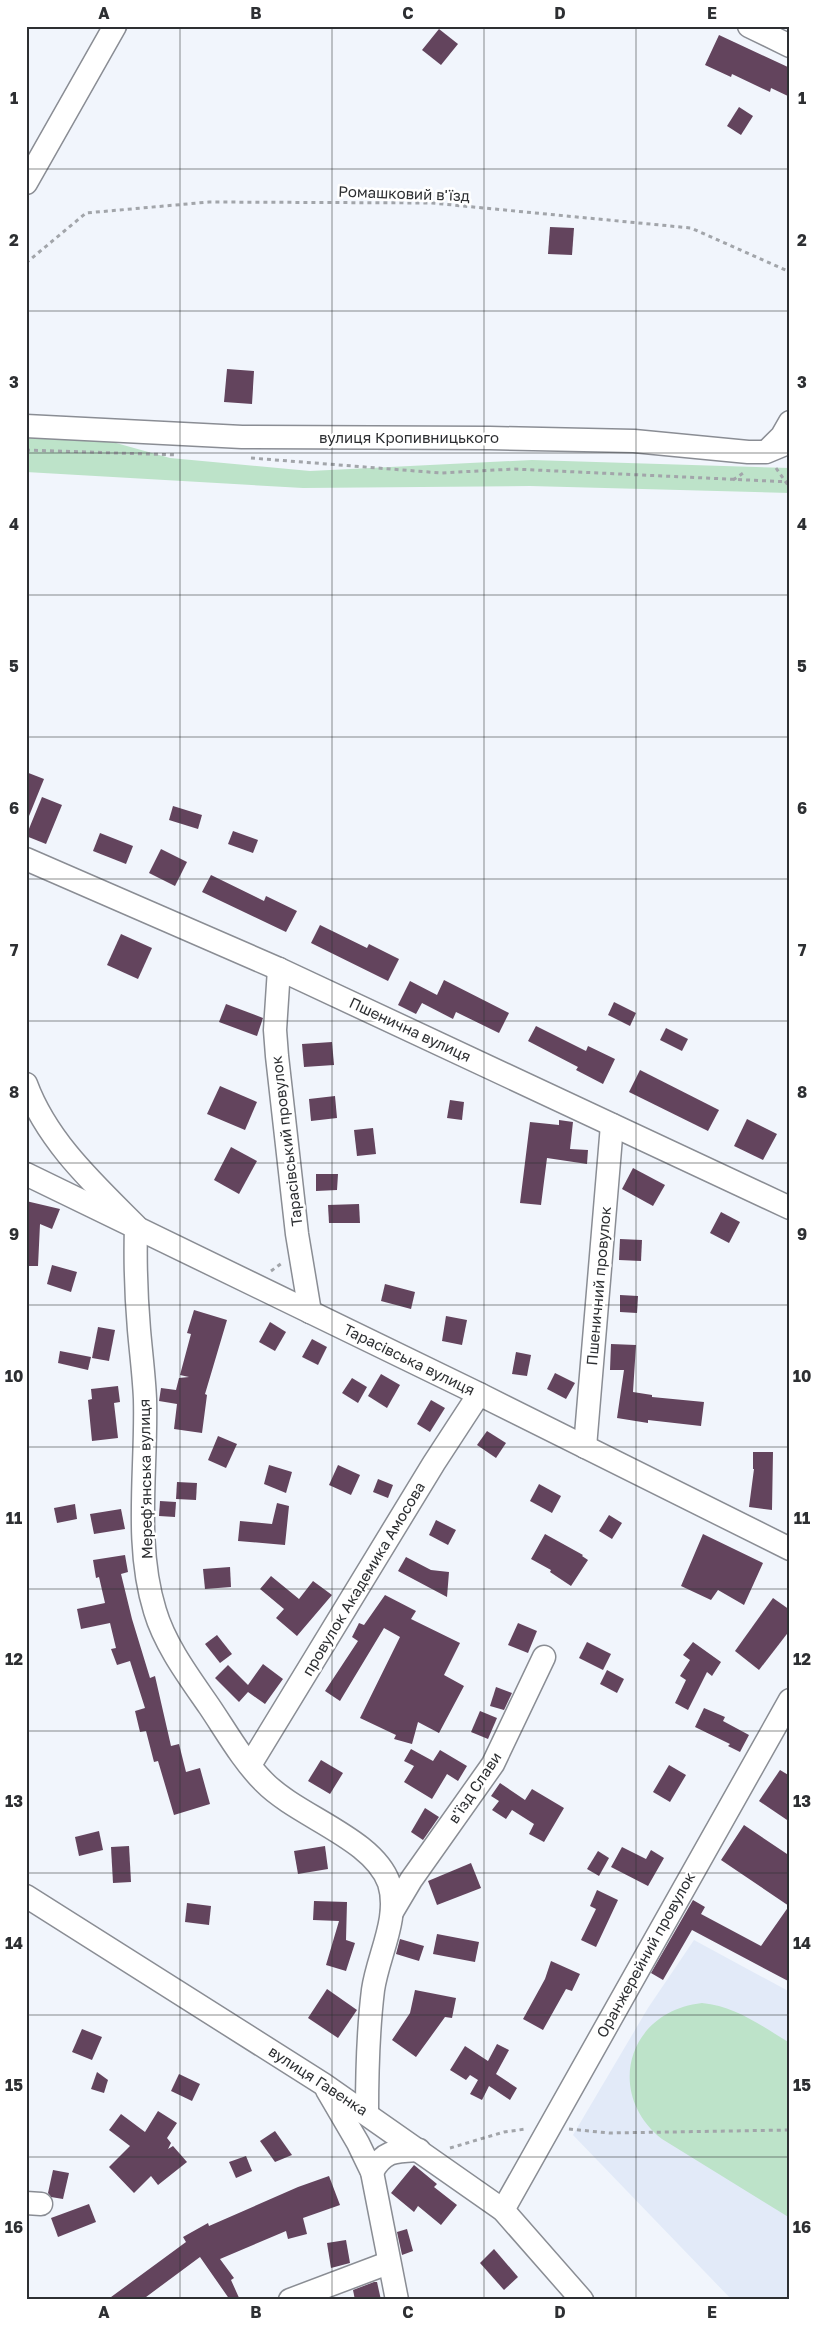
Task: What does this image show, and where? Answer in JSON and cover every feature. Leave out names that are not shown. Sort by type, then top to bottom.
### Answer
[{"type":"street","points":[[749,26],[790,46]]},
{"type":"street","points":[[26,183],[114,27]]},
{"type":"street","points":[[766,452],[782,436],[790,422]]},
{"type":"street","name":"вулиця Кропивницького","points":[[26,426],[242,437],[634,441],[766,452],[790,442]]},
{"type":"street","name":"Пшенична вулиця","points":[[26,860],[279,969],[790,1208]]},
{"type":"street","name":"Тарасівський провулок","points":[[279,969],[275,1030],[298,1234],[310,1312]]},
{"type":"street","points":[[26,1084],[42,1119],[81,1171],[136,1226]]},
{"type":"street","name":"Пшеничний провулок","points":[[585,1447],[612,1125]]},
{"type":"street","name":"Тарасівська вулиця","points":[[26,1174],[479,1394],[790,1549]]},
{"type":"street","name":"Мереф'янська вулиця","points":[[136,1226],[135,1277],[146,1425],[143,1523],[150,1589],[155,1612],[163,1632],[186,1672],[250,1765],[264,1782],[290,1803],[369,1853],[378,1863],[387,1880],[392,1898],[392,1912],[374,1986],[367,2043],[367,2114]]},
{"type":"street","name":"провулок Академика Амосова","points":[[250,1765],[434,1463],[479,1394]]},
{"type":"street","name":"в'їзд Слави","points":[[392,1912],[411,1880],[493,1764],[544,1657]]},
{"type":"street","name":"Оранжерейний провулок","points":[[503,2210],[790,1700]]},
{"type":"street","name":"вулиця Гавенка","points":[[26,1896],[323,2084],[503,2210],[582,2300]]},
{"type":"street","points":[[323,2084],[372,2172],[388,2263],[397,2300]]},
{"type":"street","points":[[372,2172],[379,2160],[395,2151],[419,2150]]},
{"type":"street","points":[[290,2300],[388,2263]]},
{"type":"path","name":"Ромашковий в'їзд","points":[[26,263],[86,213],[209,202],[423,203],[690,228],[790,272]]},
{"type":"path","points":[[26,450],[181,455]]},
{"type":"path","points":[[249,458],[441,472],[514,469],[788,482],[790,488]]},
{"type":"path","points":[[246,1280],[263,1275],[282,1263],[292,1250],[298,1234]]},
{"type":"path","points":[[419,2150],[457,2147],[504,2132],[550,2126],[609,2133],[790,2130]]},
{"type":"shaded area","points":[[694,1940],[790,1992],[790,2300],[732,2300],[573,2135],[648,2008]]},
{"type":"green space","points":[[26,436],[98,438],[170,458],[310,471],[532,460],[790,468],[790,493],[530,486],[303,488],[26,472]]},
{"type":"green space","points":[[702,2003],[737,2012],[790,2043],[790,2218],[662,2139],[644,2120],[633,2099],[630,2078],[632,2057],[642,2037],[656,2021],[677,2009]]},
{"type":"building","points":[[439,29],[458,44],[441,65],[422,50]]},
{"type":"building","points":[[719,35],[790,68],[790,97],[771,88],[770,92],[732,74],[731,77],[705,65]]},
{"type":"building","points":[[739,107],[753,116],[741,135],[727,126]]},
{"type":"building","points":[[550,227],[574,228],[572,255],[548,254]]},
{"type":"building","points":[[227,369],[254,371],[252,404],[224,402]]},
{"type":"building","points":[[26,772],[44,779],[27,821],[26,821]]},
{"type":"building","points":[[42,797],[62,805],[46,844],[26,836]]},
{"type":"building","points":[[173,806],[202,815],[198,829],[169,820]]},
{"type":"building","points":[[233,831],[258,840],[253,853],[228,844]]},
{"type":"building","points":[[100,833],[133,846],[126,864],[93,851]]},
{"type":"building","points":[[161,849],[187,862],[175,886],[149,873]]},
{"type":"building","points":[[211,875],[264,901],[266,896],[297,911],[286,932],[202,892]]},
{"type":"building","points":[[320,925],[367,948],[369,944],[399,959],[388,981],[311,943]]},
{"type":"building","points":[[121,934],[152,948],[138,979],[107,965]]},
{"type":"building","points":[[444,980],[509,1013],[499,1033],[456,1012],[453,1019],[422,1003],[416,1014],[398,1005],[410,981],[437,995]]},
{"type":"building","points":[[614,1002],[636,1013],[630,1026],[608,1015]]},
{"type":"building","points":[[226,1004],[263,1018],[257,1036],[219,1022]]},
{"type":"building","points":[[536,1026],[586,1051],[588,1046],[615,1059],[603,1084],[576,1070],[578,1067],[528,1041]]},
{"type":"building","points":[[666,1028],[688,1039],[682,1051],[660,1040]]},
{"type":"building","points":[[332,1042],[334,1065],[304,1067],[302,1044]]},
{"type":"building","points":[[640,1070],[719,1110],[708,1131],[629,1092]]},
{"type":"building","points":[[220,1086],[257,1102],[245,1130],[207,1114]]},
{"type":"building","points":[[335,1096],[337,1118],[311,1121],[309,1099]]},
{"type":"building","points":[[450,1100],[464,1102],[462,1120],[447,1118]]},
{"type":"building","points":[[747,1119],[777,1134],[763,1160],[734,1146]]},
{"type":"building","points":[[559,1120],[573,1122],[570,1149],[588,1150],[587,1164],[547,1158],[541,1205],[520,1203],[530,1122],[559,1125]]},
{"type":"building","points":[[373,1128],[376,1154],[357,1156],[354,1130]]},
{"type":"building","points":[[231,1147],[257,1161],[239,1194],[214,1180]]},
{"type":"building","points":[[633,1168],[665,1185],[653,1206],[622,1189]]},
{"type":"building","points":[[316,1174],[338,1174],[337,1190],[316,1191]]},
{"type":"building","points":[[26,1201],[60,1209],[52,1229],[40,1224],[38,1266],[26,1266]]},
{"type":"building","points":[[359,1204],[360,1223],[329,1223],[328,1205]]},
{"type":"building","points":[[721,1212],[740,1222],[729,1243],[710,1233]]},
{"type":"building","points":[[620,1239],[642,1240],[641,1261],[619,1260]]},
{"type":"building","points":[[52,1265],[77,1272],[71,1292],[47,1284]]},
{"type":"building","points":[[385,1284],[415,1292],[411,1309],[381,1301]]},
{"type":"building","points":[[620,1295],[638,1296],[637,1313],[620,1312]]},
{"type":"building","points":[[194,1310],[227,1320],[205,1394],[207,1395],[202,1433],[174,1429],[177,1404],[159,1401],[161,1388],[176,1390],[179,1378],[189,1377],[180,1375],[191,1334],[187,1333]]},
{"type":"building","points":[[446,1316],[467,1320],[462,1345],[442,1341]]},
{"type":"building","points":[[270,1322],[286,1332],[275,1351],[259,1342]]},
{"type":"building","points":[[98,1327],[115,1330],[109,1361],[92,1358]]},
{"type":"building","points":[[312,1339],[327,1347],[318,1365],[302,1357]]},
{"type":"building","points":[[611,1344],[636,1345],[633,1392],[652,1395],[652,1397],[704,1402],[701,1426],[648,1420],[648,1423],[617,1418],[624,1370],[610,1370]]},
{"type":"building","points":[[60,1351],[91,1357],[88,1370],[58,1363]]},
{"type":"building","points":[[516,1352],[531,1355],[527,1376],[512,1374]]},
{"type":"building","points":[[555,1373],[575,1383],[566,1399],[547,1389]]},
{"type":"building","points":[[381,1374],[400,1385],[387,1408],[368,1396]]},
{"type":"building","points":[[352,1378],[367,1387],[358,1403],[342,1393]]},
{"type":"building","points":[[118,1386],[120,1402],[114,1403],[118,1438],[92,1441],[88,1400],[92,1399],[91,1389]]},
{"type":"building","points":[[431,1400],[445,1408],[430,1432],[417,1424]]},
{"type":"building","points":[[487,1431],[506,1443],[496,1458],[477,1445]]},
{"type":"building","points":[[218,1436],[237,1444],[226,1468],[208,1460]]},
{"type":"building","points":[[753,1452],[773,1452],[772,1510],[749,1507],[754,1469]]},
{"type":"building","points":[[269,1465],[292,1472],[286,1493],[264,1484]]},
{"type":"building","points":[[338,1465],[360,1475],[351,1495],[329,1485]]},
{"type":"building","points":[[378,1479],[393,1485],[388,1498],[373,1492]]},
{"type":"building","points":[[177,1482],[197,1483],[196,1500],[176,1499]]},
{"type":"building","points":[[539,1484],[561,1496],[552,1513],[530,1501]]},
{"type":"building","points":[[160,1501],[176,1502],[175,1517],[159,1516]]},
{"type":"building","points":[[277,1503],[289,1506],[285,1545],[238,1541],[240,1521],[272,1524]]},
{"type":"building","points":[[75,1504],[77,1519],[57,1523],[54,1508]]},
{"type":"building","points":[[121,1509],[125,1529],[94,1534],[90,1514]]},
{"type":"building","points":[[609,1515],[622,1523],[612,1539],[599,1531]]},
{"type":"building","points":[[436,1520],[456,1530],[448,1545],[429,1535]]},
{"type":"building","points":[[545,1534],[583,1555],[588,1560],[571,1586],[550,1572],[551,1570],[531,1559]]},
{"type":"building","points":[[703,1534],[763,1563],[744,1605],[718,1590],[711,1600],[681,1586]]},
{"type":"building","points":[[125,1555],[128,1572],[121,1574],[150,1678],[155,1676],[171,1746],[179,1744],[186,1772],[200,1768],[210,1804],[174,1815],[158,1761],[154,1762],[146,1731],[140,1732],[135,1711],[145,1708],[130,1661],[117,1665],[111,1649],[116,1648],[110,1623],[81,1629],[77,1609],[105,1603],[99,1577],[96,1578],[93,1560]]},
{"type":"building","points":[[406,1557],[431,1570],[449,1572],[447,1597],[398,1571]]},
{"type":"building","points":[[230,1567],[231,1587],[205,1589],[203,1569]]},
{"type":"building","points":[[271,1576],[299,1599],[313,1581],[332,1595],[297,1636],[276,1618],[284,1609],[260,1589]]},
{"type":"building","points":[[385,1595],[416,1611],[411,1619],[460,1643],[444,1675],[464,1686],[439,1733],[418,1722],[412,1744],[394,1739],[396,1735],[360,1718],[400,1637],[384,1628],[340,1701],[325,1691],[358,1641],[352,1637],[359,1623],[364,1625]]},
{"type":"building","points":[[773,1598],[790,1610],[790,1630],[759,1670],[735,1651]]},
{"type":"building","points":[[518,1623],[537,1631],[528,1653],[508,1645]]},
{"type":"building","points":[[217,1635],[232,1654],[220,1663],[205,1644]]},
{"type":"building","points":[[587,1642],[611,1654],[603,1670],[579,1658]]},
{"type":"building","points":[[693,1642],[721,1662],[712,1676],[707,1672],[688,1710],[675,1703],[686,1680],[680,1676],[690,1660],[683,1655]]},
{"type":"building","points":[[263,1664],[283,1679],[265,1704],[248,1692],[239,1702],[215,1678],[228,1665],[248,1685]]},
{"type":"building","points":[[607,1670],[624,1679],[617,1693],[600,1684]]},
{"type":"building","points":[[496,1687],[512,1693],[504,1710],[490,1706]]},
{"type":"building","points":[[704,1708],[725,1717],[723,1721],[749,1735],[740,1752],[728,1746],[730,1744],[695,1727]]},
{"type":"building","points":[[480,1711],[497,1718],[488,1739],[471,1732]]},
{"type":"building","points":[[411,1749],[433,1761],[440,1750],[467,1766],[458,1781],[447,1774],[432,1799],[404,1782],[414,1766],[404,1761]]},
{"type":"building","points":[[321,1760],[343,1773],[330,1794],[308,1781]]},
{"type":"building","points":[[669,1765],[686,1775],[670,1802],[653,1792]]},
{"type":"building","points":[[780,1770],[790,1776],[790,1822],[759,1801]]},
{"type":"building","points":[[500,1783],[525,1800],[532,1789],[564,1808],[544,1842],[529,1834],[534,1824],[512,1810],[506,1819],[492,1810],[499,1801],[491,1796]]},
{"type":"building","points":[[425,1808],[439,1817],[423,1840],[411,1832]]},
{"type":"building","points":[[744,1825],[790,1856],[790,1982],[692,1930],[663,1980],[651,1973],[693,1900],[705,1907],[701,1914],[761,1946],[789,1906],[721,1860]]},
{"type":"building","points":[[99,1831],[103,1850],[79,1856],[75,1837]]},
{"type":"building","points":[[129,1846],[131,1882],[113,1883],[111,1847]]},
{"type":"building","points":[[325,1846],[328,1869],[298,1874],[294,1851]]},
{"type":"building","points":[[622,1847],[646,1859],[651,1850],[664,1858],[648,1886],[611,1867]]},
{"type":"building","points":[[598,1851],[609,1858],[599,1876],[587,1869]]},
{"type":"building","points":[[471,1863],[481,1888],[437,1905],[428,1881]]},
{"type":"building","points":[[597,1890],[618,1900],[596,1947],[581,1940],[596,1909],[590,1906]]},
{"type":"building","points":[[314,1901],[347,1902],[346,1940],[355,1943],[346,1971],[326,1965],[339,1921],[313,1920]]},
{"type":"building","points":[[187,1903],[211,1906],[209,1925],[185,1922]]},
{"type":"building","points":[[437,1934],[479,1942],[475,1962],[433,1954]]},
{"type":"building","points":[[400,1939],[424,1946],[419,1961],[396,1954]]},
{"type":"building","points":[[551,1961],[580,1974],[572,1991],[566,1989],[543,2030],[523,2019],[545,1979]]},
{"type":"building","points":[[327,1989],[357,2010],[338,2038],[308,2018]]},
{"type":"building","points":[[415,1990],[456,1998],[452,2018],[445,2017],[416,2057],[392,2040],[410,2013]]},
{"type":"building","points":[[82,2029],[102,2037],[92,2060],[72,2052]]},
{"type":"building","points":[[497,2044],[509,2050],[496,2074],[517,2088],[510,2100],[489,2086],[482,2100],[470,2094],[478,2080],[470,2075],[466,2080],[450,2070],[465,2046],[488,2061]]},
{"type":"building","points":[[97,2072],[108,2080],[104,2093],[91,2089]]},
{"type":"building","points":[[179,2074],[200,2084],[192,2101],[171,2091]]},
{"type":"building","points":[[158,2111],[177,2123],[167,2138],[171,2143],[168,2149],[173,2146],[187,2162],[158,2185],[151,2176],[134,2193],[109,2167],[130,2146],[109,2130],[121,2114],[145,2132]]},
{"type":"building","points":[[275,2131],[292,2155],[275,2162],[260,2141]]},
{"type":"building","points":[[246,2156],[252,2171],[236,2178],[229,2162]]},
{"type":"building","points":[[414,2165],[437,2184],[434,2187],[457,2205],[441,2225],[418,2206],[414,2212],[391,2193]]},
{"type":"building","points":[[53,2170],[69,2173],[63,2199],[51,2197],[48,2193]]},
{"type":"building","points":[[329,2176],[340,2205],[303,2218],[307,2234],[288,2239],[286,2231],[220,2259],[234,2278],[231,2280],[240,2300],[230,2300],[200,2257],[142,2300],[107,2300],[186,2242],[183,2237],[208,2223],[209,2226],[298,2187]]},
{"type":"building","points":[[89,2204],[96,2222],[58,2237],[51,2218]]},
{"type":"building","points":[[407,2229],[413,2251],[402,2255],[397,2232]]},
{"type":"building","points":[[346,2240],[350,2263],[331,2268],[327,2243]]},
{"type":"building","points":[[494,2249],[518,2277],[504,2290],[480,2263]]},
{"type":"building","points":[[377,2282],[381,2300],[355,2300],[353,2290]]}]
